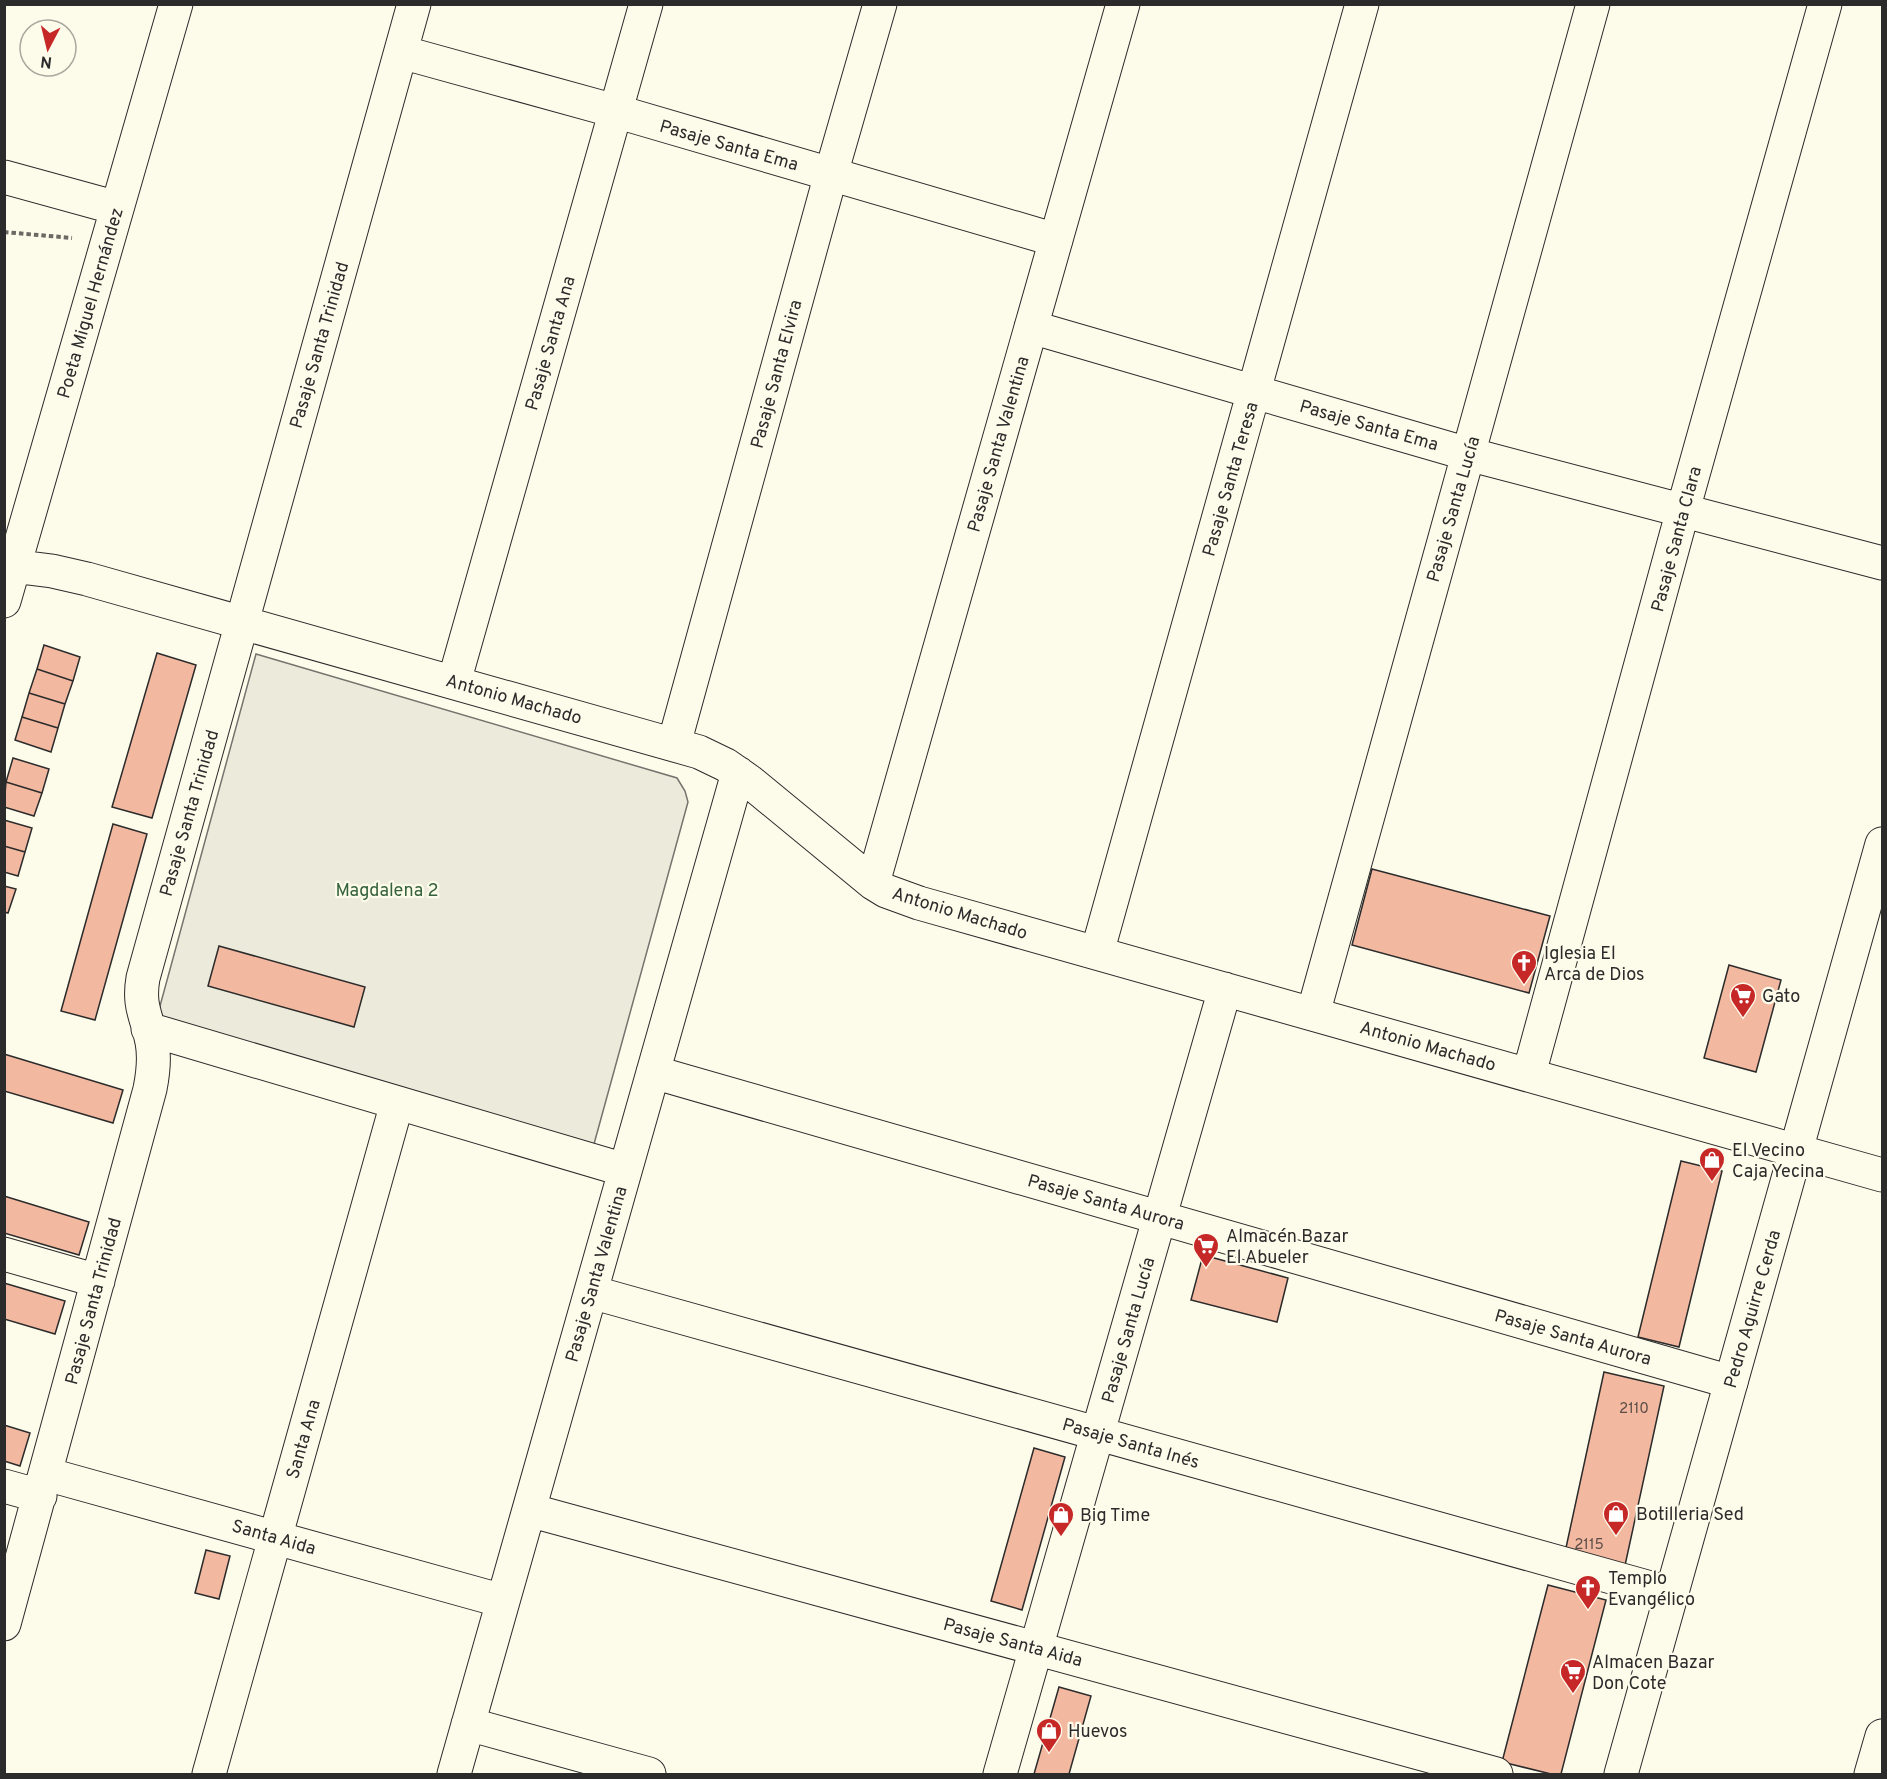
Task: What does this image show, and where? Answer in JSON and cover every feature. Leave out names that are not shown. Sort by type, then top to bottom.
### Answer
[{"type":"street","name":"Poeta Miguel Hernández","points":[[4,601],[9,565],[106,246],[176,4]]},
{"type":"street","name":"Pasaje Santa Trinidad","points":[[4,1624],[150,1089],[153,1055],[141,1004],[143,978],[414,4]]},
{"type":"street","name":"Pasaje Santa Ana","points":[[454,682],[646,4]]},
{"type":"street","name":"Pasaje Santa Elvira","points":[[674,744],[880,4]]},
{"type":"street","name":"Pasaje Santa Valentina","points":[[873,884],[1123,4]]},
{"type":"street","name":"Pasaje Santa Teresa","points":[[1097,953],[1362,4]]},
{"type":"street","name":"Pasaje Santa Lucía","points":[[1312,1014],[1593,4]]},
{"type":"street","name":"Pasaje Santa Clara","points":[[1529,1074],[1683,510],[1825,4]]},
{"type":"street","name":"Pasaje Santa Ema","points":[[401,52],[615,111],[1056,240]]},
{"type":"street","points":[[4,177],[117,208]]},
{"type":"street","name":"Pasaje Santa Ema","points":[[1031,327],[1468,454],[1882,563]]},
{"type":"street","name":"Antonio Machado","points":[[9,565],[87,579],[674,744],[714,759],[738,773],[873,884],[919,903],[1882,1175]]},
{"type":"street","name":"Pasaje Santa Valentina","points":[[454,1774],[738,773]]},
{"type":"street","name":"Pedro Aguirre Cerda","points":[[1622,1774],[1882,844]]},
{"type":"street","name":"Pasaje Santa Lucía","points":[[1000,1774],[1225,989]]},
{"type":"street","points":[[148,1029],[625,1170]]},
{"type":"street","name":"Pasaje Santa Aurora","points":[[653,1072],[1731,1382]]},
{"type":"street","name":"Santa Ana","points":[[209,1774],[397,1103]]},
{"type":"street","points":[[4,1254],[98,1281]]},
{"type":"street","name":"Pasaje Santa Inés","points":[[591,1292],[1672,1594]]},
{"type":"street","name":"Santa Aida","points":[[4,1486],[43,1485],[275,1537],[503,1601]]},
{"type":"street","name":"Pasaje Santa Aida","points":[[529,1510],[1496,1774]]},
{"type":"street","points":[[468,1724],[649,1774]]},
{"type":"street","points":[[1871,1774],[1882,1736]]},
{"type":"path","points":[[4,232],[72,238],[106,246]]},
{"type":"green space","name":"Magdalena 2","points":[[256,654],[677,778],[685,791],[688,802],[594,1144],[157,1017]]},
{"type":"building","points":[[44,645],[80,657],[73,681],[37,669]]},
{"type":"building","points":[[157,653],[196,665],[152,818],[112,807]]},
{"type":"building","points":[[37,669],[73,681],[65,704],[29,693]]},
{"type":"building","points":[[29,693],[65,704],[58,728],[22,717]]},
{"type":"building","points":[[22,717],[58,728],[51,752],[15,740]]},
{"type":"building","points":[[13,758],[49,769],[42,793],[6,782]]},
{"type":"building","points":[[6,782],[42,793],[34,816],[4,807]]},
{"type":"building","points":[[4,820],[32,828],[25,852],[4,846]]},
{"type":"building","points":[[113,824],[147,834],[95,1020],[61,1011]]},
{"type":"building","points":[[4,846],[25,852],[18,876],[4,872]]},
{"type":"building","points":[[1372,869],[1550,916],[1529,993],[1352,945]]},
{"type":"building","points":[[4,886],[16,889],[8,913],[4,912]]},
{"type":"building","points":[[219,946],[365,987],[354,1027],[208,986]]},
{"type":"building","name":"Gato","points":[[1729,965],[1781,980],[1756,1072],[1704,1058]]},
{"type":"building","points":[[4,1054],[123,1090],[113,1123],[4,1091]]},
{"type":"building","points":[[1681,1161],[1722,1171],[1679,1347],[1638,1337]]},
{"type":"building","points":[[4,1196],[89,1222],[79,1255],[4,1233]]},
{"type":"building","points":[[1203,1255],[1288,1278],[1277,1322],[1191,1300]]},
{"type":"building","points":[[4,1283],[65,1301],[55,1334],[4,1319]]},
{"type":"building","points":[[1604,1372],[1664,1386],[1624,1570],[1564,1557]]},
{"type":"building","points":[[4,1425],[30,1433],[20,1466],[4,1461]]},
{"type":"building","points":[[1034,1448],[1065,1457],[1022,1610],[991,1601]]},
{"type":"building","points":[[206,1550],[230,1556],[219,1599],[195,1593]]},
{"type":"building","points":[[1548,1585],[1606,1600],[1561,1774],[1551,1774],[1502,1762]]},
{"type":"building","points":[[1059,1687],[1091,1696],[1069,1774],[1034,1774]]},
{"type":"place","name":"Iglesia El Arca de Dios","points":[[1524,986]]},
{"type":"place","name":"Gato","points":[[1743,1019]]},
{"type":"place","name":"El Vecino Caja Yecina","points":[[1712,1183]]},
{"type":"place","name":"Almacén Bazar El Abueler","points":[[1206,1269]]},
{"type":"place","name":"Botilleria Sed","points":[[1616,1537]]},
{"type":"place","name":"Big Time","points":[[1061,1538]]},
{"type":"place","name":"Templo Evangélico","points":[[1588,1611]]},
{"type":"place","name":"Almacen Bazar Don Cote","points":[[1573,1695]]},
{"type":"place","name":"Huevos","points":[[1049,1754]]}]
